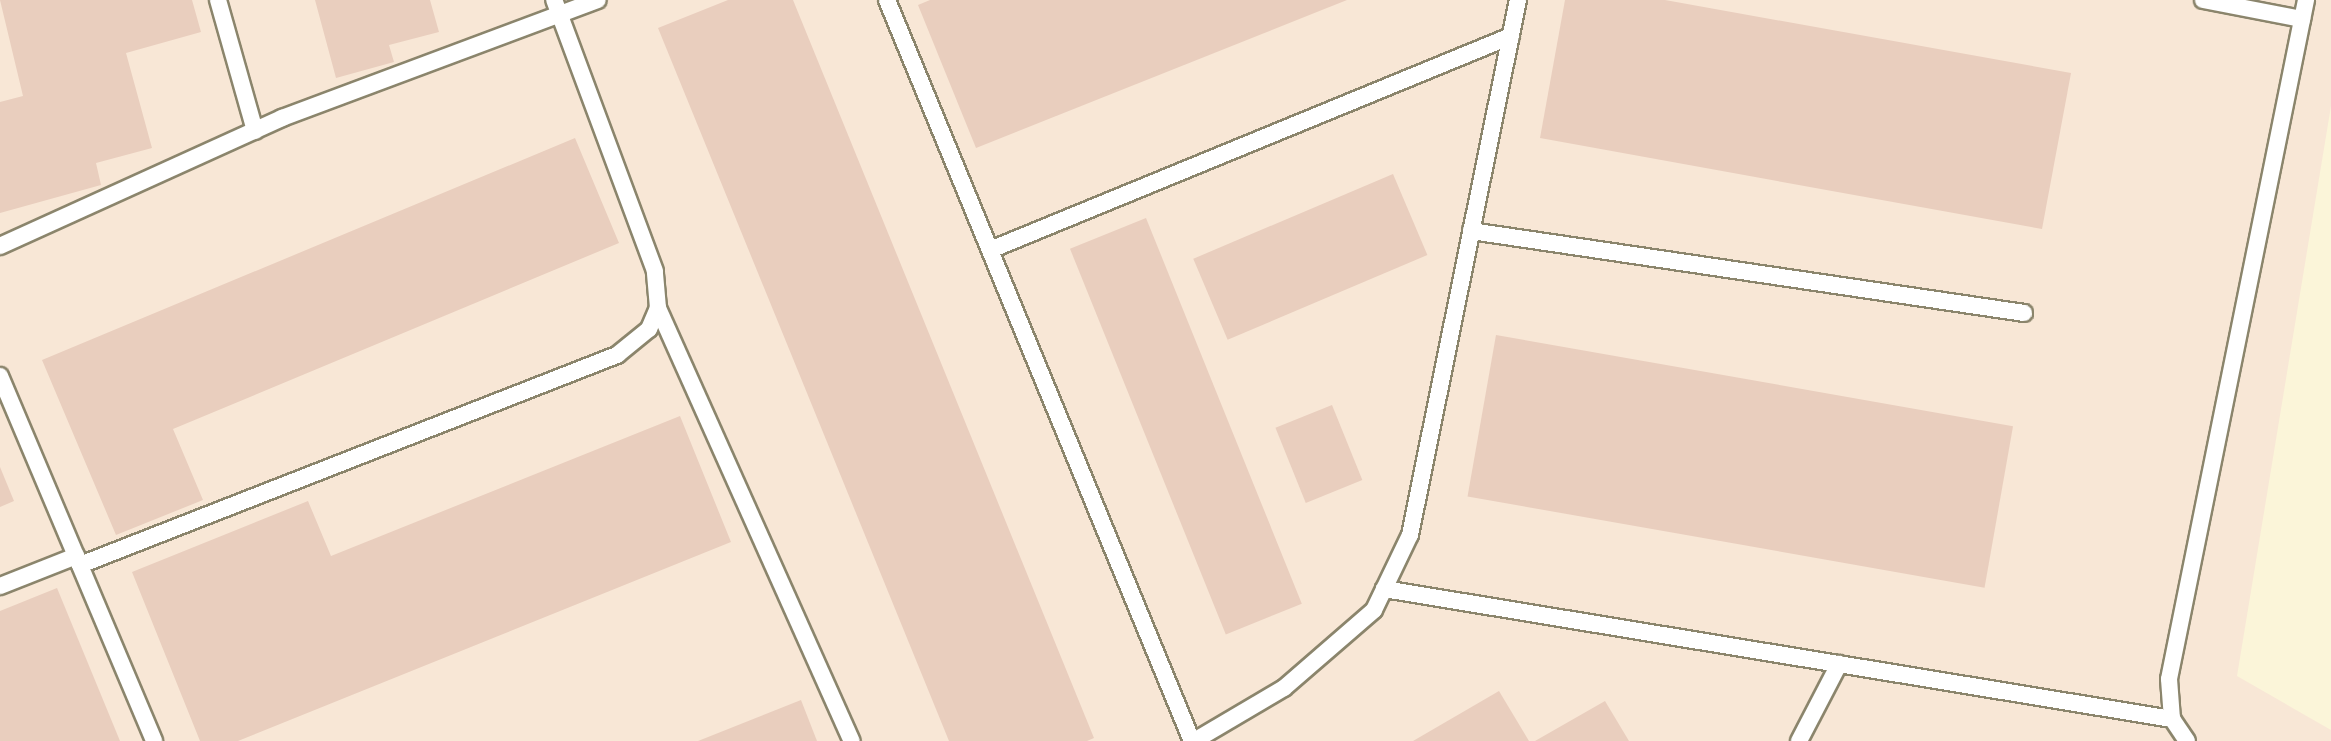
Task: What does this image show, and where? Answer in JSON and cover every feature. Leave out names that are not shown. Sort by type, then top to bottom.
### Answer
[{"type":"lane","points":[[218,0],[255,131]]},
{"type":"lane","points":[[0,246],[255,131],[556,8],[598,0]]},
{"type":"lane","points":[[887,0],[1193,741],[1284,688],[1374,610],[1410,535],[1518,0]]},
{"type":"lane","points":[[2203,0],[2302,19]]},
{"type":"lane","points":[[2187,741],[2172,719],[2169,679],[2306,0]]},
{"type":"lane","points":[[556,8],[655,271],[658,308],[852,741]]},
{"type":"lane","points":[[990,250],[1511,36]]},
{"type":"lane","points":[[1471,231],[2024,313]]},
{"type":"lane","points":[[0,586],[78,560],[617,355],[649,329],[658,308]]},
{"type":"lane","points":[[0,376],[154,741]]},
{"type":"lane","points":[[1384,589],[2172,719]]},
{"type":"lane","points":[[1799,741],[1839,664]]},
{"type":"shaded area","points":[[0,0],[2331,0],[2331,106],[2237,676],[2331,730],[2331,741],[0,741]]},
{"type":"building","points":[[0,0],[192,0],[201,32],[126,53],[152,148],[96,163],[101,185],[0,213],[0,102],[23,96]]},
{"type":"building","points":[[315,0],[430,0],[439,32],[389,45],[394,62],[336,78]]},
{"type":"building","points":[[728,0],[793,0],[1094,738],[1087,741],[949,741],[658,28]]},
{"type":"building","points":[[930,0],[1347,0],[976,148],[918,5]]},
{"type":"building","points":[[1565,0],[1665,0],[2071,73],[2042,229],[1540,138]]},
{"type":"building","points":[[575,138],[619,243],[173,429],[203,500],[116,535],[42,360]]},
{"type":"building","points":[[1393,174],[1427,255],[1228,340],[1193,259]]},
{"type":"building","points":[[1146,218],[1302,604],[1226,634],[1070,249]]},
{"type":"building","points":[[1496,335],[2013,426],[1985,588],[1468,497]]},
{"type":"building","points":[[1332,405],[1362,480],[1306,503],[1275,428]]},
{"type":"building","points":[[680,416],[731,542],[238,741],[200,741],[132,572],[308,501],[331,556]]},
{"type":"building","points":[[0,467],[14,501],[0,507]]},
{"type":"building","points":[[57,588],[120,741],[0,741],[0,611]]},
{"type":"building","points":[[1499,691],[1529,741],[1413,741]]},
{"type":"building","points":[[801,700],[817,741],[698,741]]},
{"type":"building","points":[[1605,701],[1629,741],[1535,741]]}]
